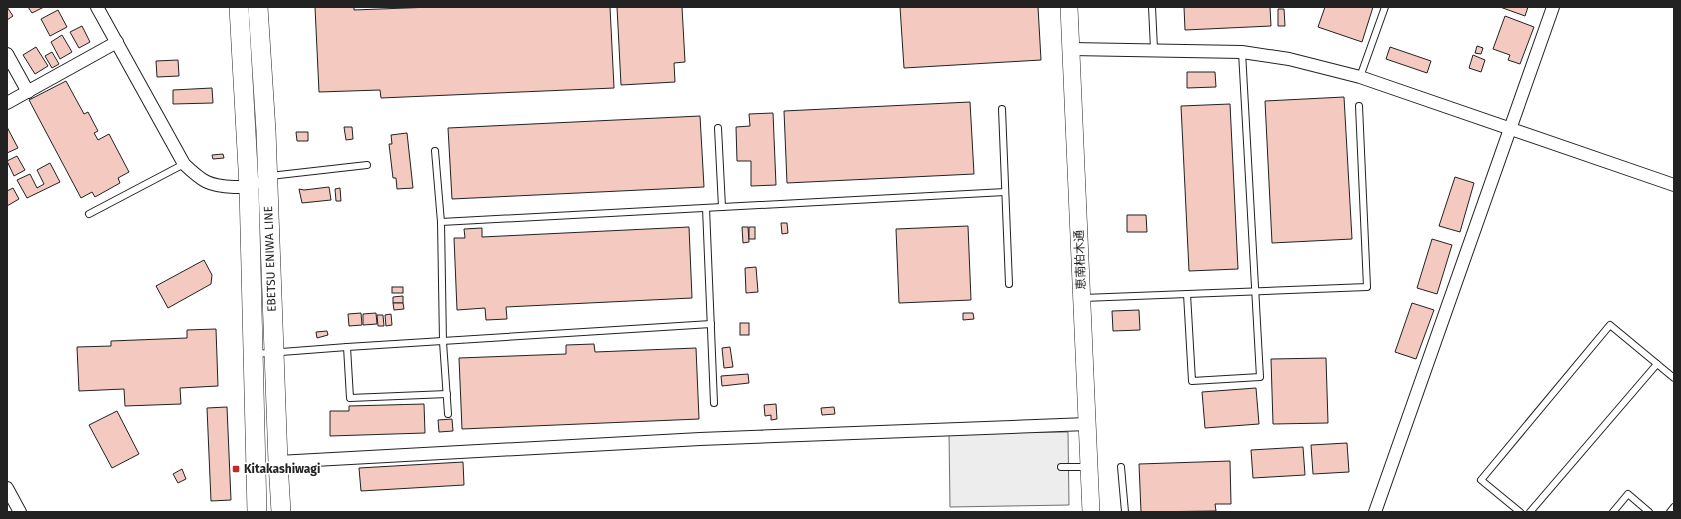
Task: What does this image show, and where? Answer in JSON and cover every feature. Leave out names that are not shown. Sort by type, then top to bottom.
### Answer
[{"type":"main road","name":"EBETSU ENIWA LINE","points":[[238,7],[249,187],[257,512]]},
{"type":"main road","name":"EBETSU ENIWA LINE","points":[[258,7],[267,177],[278,462],[282,512]]},
{"type":"street","points":[[98,7],[184,164],[205,182],[217,187],[249,187],[267,177]]},
{"type":"street","name":"恵南柏木通","points":[[1069,7],[1091,512]]},
{"type":"street","points":[[1375,512],[1553,7]]},
{"type":"street","points":[[7,103],[117,42]]},
{"type":"street","points":[[1071,49],[1242,52],[1289,59],[1360,77],[1674,185]]},
{"type":"street","points":[[7,54],[28,92]]},
{"type":"street","points":[[278,462],[700,439],[1087,424]]},
{"type":"street","points":[[7,488],[20,512]]},
{"type":"lane","points":[[1152,7],[1154,50]]},
{"type":"lane","points":[[1360,77],[1385,7]]},
{"type":"lane","points":[[1187,294],[1192,381],[1260,377],[1242,52]]},
{"type":"lane","points":[[1081,298],[1367,287],[1359,106]]},
{"type":"lane","points":[[1002,109],[1009,284]]},
{"type":"lane","points":[[718,128],[722,207]]},
{"type":"lane","points":[[435,151],[441,222],[443,342],[448,414]]},
{"type":"lane","points":[[89,214],[184,164]]},
{"type":"lane","points":[[267,177],[367,165]]},
{"type":"lane","points":[[441,222],[1005,192]]},
{"type":"lane","points":[[706,208],[714,403]]},
{"type":"lane","points":[[252,355],[347,347],[710,324]]},
{"type":"lane","points":[[1520,512],[1481,480],[1610,325],[1674,378]]},
{"type":"lane","points":[[347,347],[350,398],[447,394]]},
{"type":"lane","points":[[1530,512],[1657,364]]},
{"type":"lane","points":[[1061,467],[1088,467]]},
{"type":"lane","points":[[1121,467],[1125,512]]},
{"type":"lane","points":[[1613,512],[1628,494],[1649,512]]},
{"type":"lane","points":[[1670,512],[1674,507]]},
{"type":"shaded area","points":[[1068,432],[1069,505],[950,507],[949,433]]},
{"type":"building","points":[[7,7],[13,16],[7,20]]},
{"type":"building","points":[[28,7],[44,7],[32,13]]},
{"type":"building","points":[[315,7],[354,7],[354,10],[432,7],[610,7],[614,88],[381,98],[380,90],[319,92]]},
{"type":"building","points":[[617,7],[682,7],[685,62],[674,63],[675,82],[621,85]]},
{"type":"building","points":[[900,7],[1038,7],[1041,60],[904,68]]},
{"type":"building","points":[[1184,7],[1270,7],[1271,26],[1185,30]]},
{"type":"building","points":[[1325,7],[1373,7],[1362,42],[1318,27]]},
{"type":"building","points":[[1500,7],[1528,7],[1525,16]]},
{"type":"building","points":[[1278,9],[1284,9],[1285,26],[1278,26]]},
{"type":"building","points":[[58,10],[67,27],[50,36],[41,19]]},
{"type":"building","points":[[1505,16],[1534,27],[1520,64],[1508,60],[1510,55],[1493,49]]},
{"type":"building","points":[[82,26],[90,42],[79,48],[70,32]]},
{"type":"building","points":[[62,35],[72,52],[60,59],[51,42]]},
{"type":"building","points":[[1477,46],[1483,48],[1481,54],[1475,53]]},
{"type":"building","points":[[36,47],[48,66],[35,74],[23,55]]},
{"type":"building","points":[[1390,47],[1431,61],[1427,73],[1386,59]]},
{"type":"building","points":[[52,52],[59,64],[52,68],[45,56]]},
{"type":"building","points":[[1473,55],[1485,60],[1481,72],[1469,68]]},
{"type":"building","points":[[178,60],[179,76],[157,77],[156,61]]},
{"type":"building","points":[[1187,72],[1215,72],[1216,87],[1187,88]]},
{"type":"building","points":[[66,81],[84,114],[88,112],[98,131],[94,133],[98,140],[109,134],[129,172],[118,178],[120,183],[95,197],[92,192],[81,198],[29,100]]},
{"type":"building","points":[[212,88],[213,103],[173,104],[173,90]]},
{"type":"building","points":[[1344,97],[1352,239],[1272,243],[1265,101]]},
{"type":"building","points":[[970,102],[974,174],[787,183],[784,111]]},
{"type":"building","points":[[1230,104],[1238,269],[1189,271],[1181,106]]},
{"type":"building","points":[[773,113],[776,185],[751,186],[751,161],[737,161],[736,127],[750,126],[749,114]]},
{"type":"building","points":[[700,116],[704,187],[452,199],[448,128]]},
{"type":"building","points":[[7,127],[18,148],[7,153]]},
{"type":"building","points":[[344,127],[352,127],[353,139],[346,140]]},
{"type":"building","points":[[296,132],[308,132],[308,141],[297,141]]},
{"type":"building","points":[[407,133],[413,188],[397,189],[396,178],[393,178],[389,144],[392,144],[391,135]]},
{"type":"building","points":[[223,154],[224,158],[213,159],[212,155]]},
{"type":"building","points":[[17,156],[25,170],[14,176],[7,161]]},
{"type":"building","points":[[50,163],[60,182],[27,198],[17,180],[30,174],[37,188],[44,184],[37,170]]},
{"type":"building","points":[[1455,177],[1474,183],[1460,232],[1439,226]]},
{"type":"building","points":[[329,187],[331,200],[302,203],[299,189],[304,190]]},
{"type":"building","points":[[13,188],[19,199],[7,206],[7,191]]},
{"type":"building","points":[[340,188],[341,201],[336,201],[335,189]]},
{"type":"building","points":[[1127,215],[1146,215],[1147,232],[1127,232]]},
{"type":"building","points":[[781,223],[787,223],[788,233],[782,234]]},
{"type":"building","points":[[968,226],[971,300],[899,303],[896,229]]},
{"type":"building","points":[[689,227],[692,298],[506,307],[507,319],[486,320],[485,308],[457,310],[454,238],[465,238],[464,229],[482,228],[482,237]]},
{"type":"building","points":[[742,227],[748,227],[749,242],[743,243]]},
{"type":"building","points":[[749,227],[755,227],[755,239],[749,239]]},
{"type":"building","points":[[1432,239],[1452,245],[1437,294],[1417,288]]},
{"type":"building","points":[[204,260],[212,275],[211,284],[168,308],[156,286]]},
{"type":"building","points":[[756,267],[758,292],[746,293],[745,268]]},
{"type":"building","points":[[392,287],[403,287],[403,293],[392,293]]},
{"type":"building","points":[[403,296],[403,303],[393,303],[393,297]]},
{"type":"building","points":[[393,303],[403,303],[404,309],[394,310]]},
{"type":"building","points":[[1412,303],[1434,310],[1416,359],[1395,352]]},
{"type":"building","points":[[1139,310],[1140,330],[1113,331],[1112,311]]},
{"type":"building","points":[[361,313],[362,325],[349,326],[348,314]]},
{"type":"building","points":[[376,313],[377,324],[363,325],[363,314]]},
{"type":"building","points":[[963,313],[973,313],[974,319],[963,320]]},
{"type":"building","points":[[391,314],[392,325],[386,326],[385,315]]},
{"type":"building","points":[[377,315],[383,315],[384,326],[378,326]]},
{"type":"building","points":[[740,323],[749,323],[749,335],[740,335]]},
{"type":"building","points":[[216,329],[218,386],[180,388],[181,404],[125,406],[124,389],[79,391],[77,347],[111,346],[111,341],[187,338],[187,330]]},
{"type":"building","points":[[327,331],[328,335],[317,338],[316,332]]},
{"type":"building","points":[[594,344],[595,352],[696,348],[699,419],[462,429],[459,358],[566,354],[566,345]]},
{"type":"building","points":[[730,347],[733,367],[724,368],[722,348]]},
{"type":"building","points":[[1326,358],[1328,423],[1273,424],[1271,359]]},
{"type":"building","points":[[748,374],[749,383],[722,386],[721,376]]},
{"type":"building","points":[[1256,388],[1259,424],[1205,428],[1202,392]]},
{"type":"building","points":[[424,404],[425,433],[330,436],[330,411],[349,411],[349,406]]},
{"type":"building","points":[[776,404],[777,419],[771,420],[771,415],[765,416],[764,405]]},
{"type":"building","points":[[227,407],[231,500],[211,501],[207,408]]},
{"type":"building","points":[[834,407],[835,414],[822,415],[821,408]]},
{"type":"building","points":[[117,411],[139,454],[112,468],[89,425]]},
{"type":"building","points":[[452,419],[453,431],[439,432],[438,420]]},
{"type":"building","points":[[1347,443],[1349,472],[1313,474],[1311,445]]},
{"type":"building","points":[[1303,447],[1305,475],[1253,478],[1251,450]]},
{"type":"building","points":[[1230,461],[1231,504],[1215,504],[1216,511],[1141,512],[1139,464]]},
{"type":"building","points":[[463,462],[464,485],[361,491],[359,468]]},
{"type":"building","points":[[182,469],[186,479],[178,483],[173,474]]},
{"type":"place","name":"Kitakashiwagi","points":[[236,469]]}]
